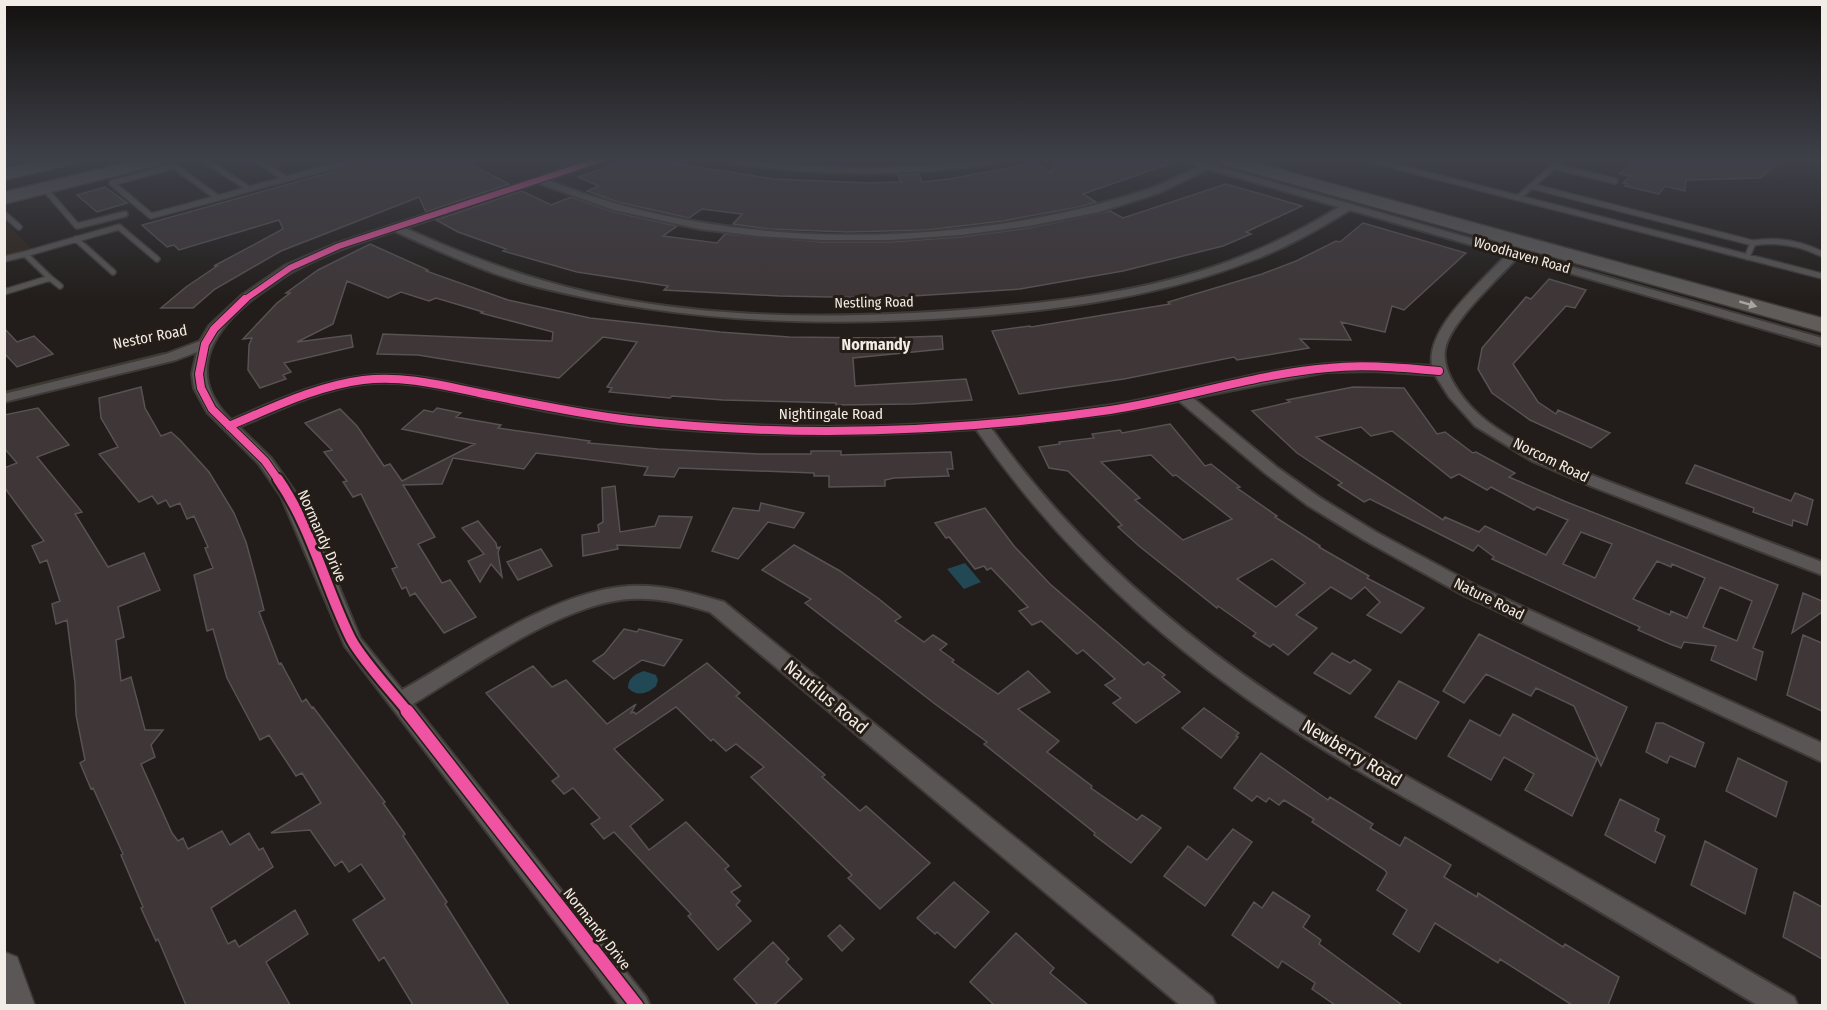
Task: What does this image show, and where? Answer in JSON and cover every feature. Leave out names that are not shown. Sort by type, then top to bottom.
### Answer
[{"type":"highway","name":"Woodhaven Road","points":[[1383,207],[1822,325]]},
{"type":"highway","name":"Woodhaven Road","points":[[1445,207],[1822,309]]},
{"type":"street","name":"Normandy Drive","points":[[455,207],[312,257],[263,285],[228,314],[205,344],[200,362],[201,388],[212,409],[265,461],[289,495],[311,541],[352,640],[637,1005]]},
{"type":"street","points":[[615,207],[700,226],[766,233],[875,236],[973,230],[1060,217],[1099,207]]},
{"type":"street","name":"Nestling Road","points":[[394,227],[471,263],[526,280],[597,297],[660,307],[732,314],[877,318],[1048,306],[1118,294],[1242,261],[1298,238],[1347,207]]},
{"type":"street","name":"Woodhaven Road","points":[[1353,207],[1822,342]]},
{"type":"street","points":[[1439,371],[1436,356],[1439,340],[1447,327],[1515,253]]},
{"type":"street","name":"Nestor Road","points":[[4,387],[170,347],[205,344]]},
{"type":"street","name":"Nestor Road","points":[[4,398],[171,357],[205,344]]},
{"type":"street","name":"Nightingale Road","points":[[229,426],[319,389],[365,380],[387,379],[423,382],[629,419],[708,426],[856,430],[915,429],[1062,417],[1184,398],[1310,370],[1348,367],[1439,371]]},
{"type":"street","name":"Norcom Road","points":[[1439,371],[1450,389],[1479,422],[1529,453],[1591,480],[1822,569]]},
{"type":"street","name":"Nature Road","points":[[1184,398],[1272,471],[1313,501],[1370,536],[1471,591],[1822,753]]},
{"type":"street","name":"Newberry Road","points":[[980,424],[1005,462],[1054,522],[1154,615],[1198,652],[1326,740],[1785,1005]]},
{"type":"street","name":"Nautilus Road","points":[[400,701],[551,614],[593,598],[629,592],[661,592],[687,597],[717,607],[1127,946],[1203,1005]]},
{"type":"street","points":[[4,970],[16,1005]]},
{"type":"lane","points":[[61,207],[77,226],[125,213]]},
{"type":"lane","points":[[141,207],[151,216],[184,207]]},
{"type":"lane","points":[[1553,207],[1822,276]]},
{"type":"lane","points":[[1613,207],[1753,243],[1764,240],[1780,241],[1800,245],[1822,254]]},
{"type":"lane","points":[[4,214],[19,227]]},
{"type":"lane","points":[[4,259],[119,227],[157,259]]},
{"type":"lane","points":[[76,239],[112,272]]},
{"type":"lane","points":[[1747,257],[1753,243]]},
{"type":"lane","points":[[25,254],[60,286]]},
{"type":"lane","points":[[4,292],[50,278]]},
{"type":"shaded area","points":[[5,221],[32,249],[5,257]]},
{"type":"green space","points":[[164,352],[164,355],[5,394],[4,391]]},
{"type":"water","points":[[965,563],[981,582],[964,589],[947,569]]},
{"type":"water","points":[[644,671],[656,675],[658,680],[656,686],[642,693],[631,691],[628,685],[631,679]]},
{"type":"building","points":[[91,207],[113,207],[97,212]]},
{"type":"building","points":[[206,207],[393,207],[281,251],[215,289],[193,308],[161,308],[186,287],[217,266],[214,266],[283,229],[279,220],[179,250],[174,245],[167,247],[142,225]]},
{"type":"building","points":[[424,207],[440,207],[426,212]]},
{"type":"building","points":[[474,207],[600,207],[677,226],[663,236],[717,243],[725,234],[822,242],[890,242],[960,237],[1029,228],[1110,211],[1123,218],[1156,207],[1300,207],[1246,232],[1251,234],[1223,246],[1123,271],[1020,289],[882,298],[664,290],[668,286],[577,272],[503,251],[506,249],[458,232],[436,220]]},
{"type":"building","points":[[641,207],[1077,207],[1003,221],[926,230],[847,232],[769,229],[733,224],[742,214],[702,209],[689,218]]},
{"type":"building","points":[[1363,223],[1466,253],[1404,310],[1392,306],[1385,332],[1341,322],[1351,340],[1300,339],[1309,348],[1237,360],[1234,357],[1124,379],[1019,394],[992,331],[1031,327],[1170,304],[1168,302],[1262,274],[1296,261],[1336,241],[1340,242]]},
{"type":"building","points":[[370,244],[428,270],[426,271],[508,300],[590,318],[789,337],[942,336],[943,349],[853,358],[855,386],[966,379],[972,400],[913,404],[836,405],[836,403],[723,400],[672,396],[670,398],[609,392],[612,388],[607,387],[637,342],[603,337],[559,378],[418,355],[377,354],[383,334],[552,341],[553,332],[481,313],[483,312],[436,298],[429,301],[401,292],[388,298],[347,281],[333,324],[297,342],[351,335],[353,347],[284,363],[291,372],[283,375],[286,379],[260,388],[248,370],[249,345],[252,338],[243,339],[277,303],[290,293],[286,293],[318,270]]},
{"type":"building","points":[[1549,279],[1586,290],[1575,308],[1566,306],[1513,364],[1538,402],[1556,414],[1558,410],[1610,433],[1591,448],[1530,420],[1492,393],[1478,369],[1482,348],[1526,297],[1531,299]]},
{"type":"building","points":[[4,328],[17,342],[34,336],[53,354],[17,367],[4,353]]},
{"type":"building","points":[[141,387],[145,408],[161,436],[171,432],[180,440],[209,472],[234,513],[246,542],[264,610],[259,612],[279,664],[281,663],[302,702],[306,699],[313,707],[385,802],[383,803],[405,834],[403,836],[447,902],[445,904],[509,1005],[413,1005],[384,957],[379,961],[353,920],[385,899],[361,864],[349,872],[342,861],[335,866],[310,830],[271,833],[321,803],[302,773],[296,776],[269,735],[260,740],[227,678],[213,629],[207,631],[194,575],[213,568],[205,548],[208,547],[194,516],[187,519],[180,503],[170,507],[166,500],[158,504],[152,496],[139,502],[99,454],[118,447],[101,418],[99,398]]},
{"type":"building","points":[[1353,387],[1404,388],[1437,434],[1445,432],[1473,453],[1476,452],[1515,473],[1509,477],[1778,585],[1753,648],[1763,652],[1756,680],[1711,660],[1716,646],[1684,642],[1681,648],[1670,644],[1638,630],[1640,627],[1492,559],[1494,557],[1478,545],[1473,551],[1370,499],[1364,502],[1338,485],[1342,483],[1297,453],[1252,411],[1290,402],[1287,400]],"holes":[[[1361,427],[1371,436],[1392,431],[1451,478],[1459,474],[1487,490],[1491,487],[1534,510],[1537,507],[1568,520],[1546,555],[1485,526],[1479,532],[1445,517],[1443,520],[1316,437]],[[1581,532],[1612,544],[1595,578],[1563,564]],[[1657,561],[1671,567],[1672,564],[1705,578],[1687,618],[1671,611],[1670,615],[1633,599]],[[1720,587],[1752,601],[1737,641],[1703,627]]]},
{"type":"building","points":[[38,408],[69,445],[37,457],[82,512],[75,514],[108,567],[144,553],[160,590],[118,607],[124,637],[116,640],[121,681],[131,677],[145,730],[163,730],[151,745],[155,757],[141,764],[172,833],[178,841],[183,838],[188,849],[222,831],[230,845],[249,833],[259,850],[263,848],[273,867],[211,908],[228,944],[235,940],[239,947],[295,910],[308,934],[266,962],[290,1005],[186,1005],[158,939],[156,941],[141,908],[143,907],[121,855],[123,854],[80,763],[85,760],[76,715],[75,683],[67,620],[56,624],[52,604],[60,601],[47,560],[40,563],[32,546],[44,541],[4,487],[4,468],[17,463],[4,448],[4,415]]},
{"type":"building","points":[[437,408],[461,413],[456,417],[501,425],[498,428],[590,441],[588,443],[759,454],[811,454],[811,451],[841,451],[841,455],[951,452],[953,469],[947,469],[949,476],[885,480],[885,486],[829,487],[829,476],[814,476],[814,473],[679,468],[674,477],[644,475],[648,467],[536,453],[524,469],[453,458],[442,484],[403,485],[435,537],[418,544],[442,583],[450,580],[476,617],[444,633],[415,593],[410,596],[406,587],[402,589],[392,569],[397,567],[361,494],[353,497],[343,482],[347,481],[324,452],[332,450],[305,423],[340,409],[357,426],[384,466],[390,464],[402,481],[475,444],[402,429],[424,410],[433,412]]},
{"type":"building","points":[[1170,424],[1205,466],[1211,464],[1240,487],[1237,488],[1277,516],[1275,517],[1319,547],[1369,576],[1367,578],[1424,608],[1401,633],[1367,615],[1380,602],[1365,587],[1351,599],[1331,587],[1296,615],[1317,628],[1288,655],[1273,644],[1270,647],[1253,636],[1256,633],[1218,606],[1217,608],[1139,546],[1118,527],[1122,525],[1068,471],[1049,468],[1039,447],[1094,438],[1092,434],[1120,430],[1122,433]],"holes":[[[1151,455],[1173,476],[1176,475],[1232,519],[1183,540],[1135,500],[1140,498],[1101,462]],[[1272,559],[1305,583],[1276,607],[1237,579]]]},
{"type":"building","points":[[1695,465],[1791,501],[1795,493],[1813,500],[1807,525],[1793,520],[1792,526],[1753,512],[1754,508],[1686,483]]},
{"type":"building","points":[[615,486],[620,532],[655,526],[659,516],[692,517],[680,548],[617,545],[618,549],[583,556],[582,535],[599,532],[598,525],[603,522],[602,488]]},
{"type":"building","points":[[761,503],[804,513],[794,528],[768,522],[738,559],[712,551],[733,508],[759,511]]},
{"type":"building","points":[[985,508],[1014,546],[1050,584],[1144,665],[1148,662],[1165,675],[1162,677],[1180,692],[1136,723],[1113,703],[1121,698],[1105,685],[1115,679],[1083,650],[1077,654],[1041,621],[1032,625],[1019,611],[1028,607],[991,568],[987,570],[984,566],[975,569],[935,523]]},
{"type":"building","points":[[478,521],[496,543],[497,548],[500,547],[498,552],[502,577],[491,564],[480,582],[468,561],[484,554],[462,528]]},
{"type":"building","points":[[794,545],[840,571],[879,599],[901,617],[895,621],[924,642],[933,635],[947,644],[940,650],[954,660],[952,662],[998,694],[1028,671],[1050,692],[1018,709],[1059,741],[1047,752],[1092,786],[1091,788],[1137,820],[1142,815],[1161,828],[1131,863],[1094,835],[1095,833],[984,744],[987,742],[805,603],[811,599],[762,570]]},
{"type":"building","points":[[541,549],[552,566],[518,580],[507,562]]},
{"type":"building","points":[[1803,593],[1822,601],[1822,612],[1792,633]]},
{"type":"building","points":[[624,629],[637,632],[639,629],[682,640],[664,666],[642,660],[614,679],[593,661],[604,654]]},
{"type":"building","points":[[1479,634],[1627,707],[1601,766],[1574,706],[1536,688],[1531,696],[1486,674],[1464,703],[1443,691]]},
{"type":"building","points":[[1803,635],[1822,643],[1822,711],[1787,695]]},
{"type":"building","points":[[1332,653],[1350,663],[1354,660],[1371,670],[1350,694],[1314,673]]},
{"type":"building","points":[[707,663],[740,693],[736,696],[825,775],[822,777],[860,811],[866,806],[930,863],[880,909],[848,878],[852,875],[751,777],[764,767],[736,744],[726,751],[713,739],[711,741],[676,707],[614,749],[663,800],[630,826],[649,850],[686,822],[729,866],[725,869],[741,886],[731,892],[740,901],[736,905],[751,921],[718,950],[688,916],[691,914],[614,832],[604,839],[591,824],[600,818],[573,788],[564,794],[552,781],[559,776],[486,693],[533,666],[552,687],[566,680],[607,724],[636,704],[631,713],[636,714]]},
{"type":"building","points":[[1399,681],[1439,702],[1416,739],[1375,717]]},
{"type":"building","points":[[1204,708],[1239,733],[1221,758],[1182,728]]},
{"type":"building","points":[[1513,714],[1597,759],[1572,816],[1525,790],[1534,774],[1504,757],[1491,780],[1448,756],[1470,720],[1500,736]]},
{"type":"building","points":[[1656,723],[1663,723],[1704,743],[1695,767],[1670,756],[1667,763],[1646,752]]},
{"type":"building","points":[[1261,753],[1328,800],[1330,797],[1373,824],[1370,828],[1400,846],[1405,837],[1451,865],[1444,877],[1477,897],[1478,893],[1563,947],[1565,944],[1619,977],[1608,1005],[1572,1005],[1500,959],[1498,963],[1435,923],[1419,952],[1393,934],[1407,910],[1377,890],[1387,873],[1385,870],[1312,822],[1314,819],[1284,800],[1279,805],[1269,798],[1266,802],[1257,796],[1252,801],[1234,788]]},
{"type":"building","points":[[1738,758],[1787,782],[1776,817],[1726,791]]},
{"type":"building","points":[[1620,799],[1659,819],[1655,831],[1665,836],[1655,863],[1605,835]]},
{"type":"building","points":[[1233,829],[1252,842],[1205,906],[1164,876],[1188,846],[1207,860]]},
{"type":"building","points":[[1705,841],[1757,869],[1745,914],[1691,885]]},
{"type":"building","points":[[954,882],[989,912],[955,948],[917,918]]},
{"type":"building","points":[[1273,892],[1310,916],[1303,927],[1321,940],[1319,944],[1402,1005],[1335,1005],[1312,989],[1315,983],[1282,961],[1278,968],[1232,935],[1254,902],[1262,908]]},
{"type":"building","points":[[1794,892],[1822,907],[1822,959],[1783,937]]},
{"type":"building","points":[[840,925],[854,939],[842,951],[828,936]]},
{"type":"building","points":[[1016,933],[1054,968],[1050,973],[1088,1005],[994,1005],[970,982]]},
{"type":"building","points":[[773,942],[789,959],[786,962],[802,979],[774,1005],[758,1005],[734,979]]},
{"type":"cycle path","points":[[457,207],[339,246],[290,268],[245,299],[214,329],[205,344],[199,374],[201,388],[212,409],[265,461],[289,495],[311,541],[352,641],[637,1006]]},
{"type":"cycle path","points":[[229,426],[311,392],[345,383],[378,379],[421,382],[593,415],[631,420],[691,426],[811,431],[931,428],[1051,418],[1160,401],[1285,374],[1326,368],[1374,367],[1439,371]]},
{"type":"district","name":"Normandy","points":[[876,344]]}]
